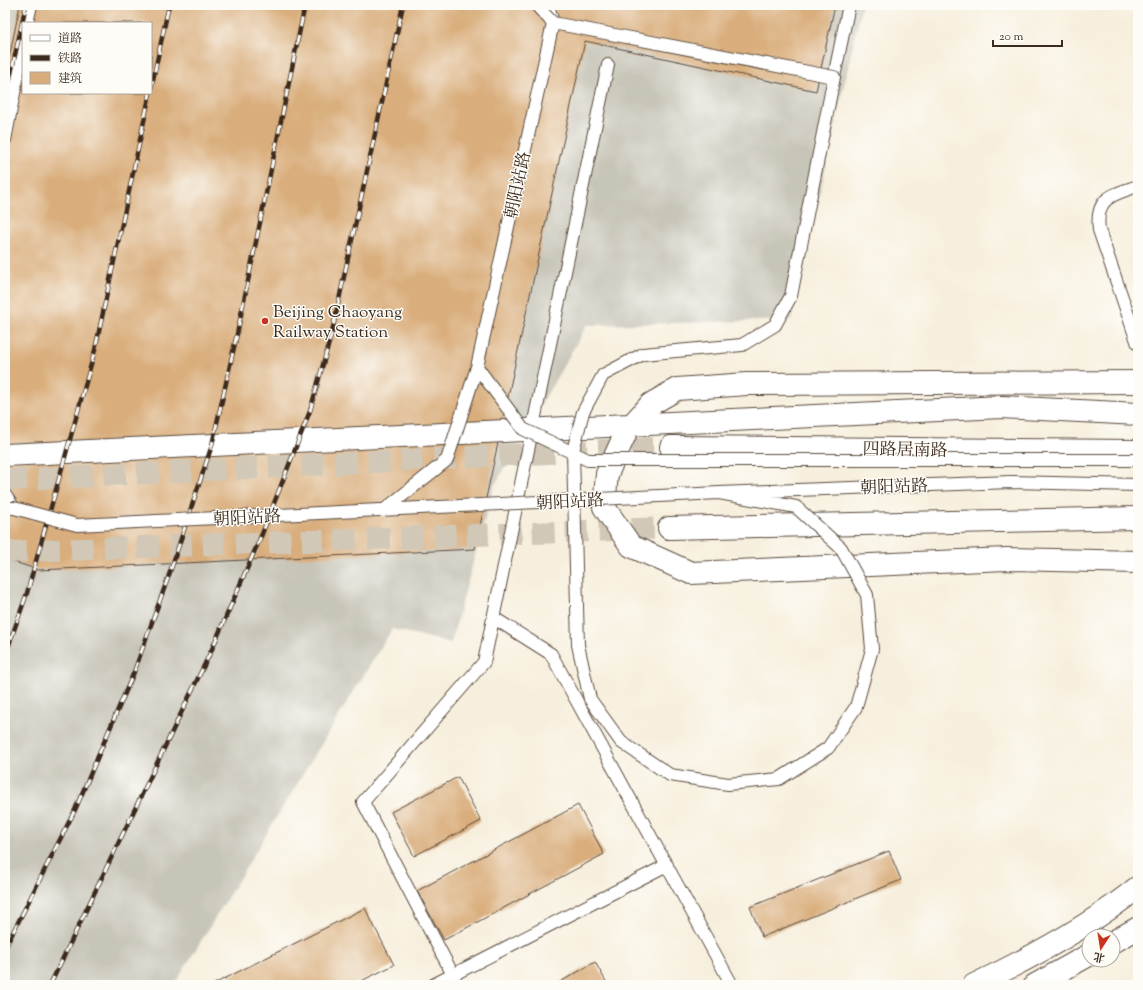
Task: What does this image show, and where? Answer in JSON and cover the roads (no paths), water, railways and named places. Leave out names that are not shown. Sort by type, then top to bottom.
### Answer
[{"type":"street","points":[[1138,382],[747,384],[677,389],[651,404],[627,430],[607,474],[604,507],[631,546],[691,573],[1006,559],[1138,562]]},
{"type":"street","points":[[5,455],[1001,407],[1138,414]]},
{"type":"street","name":"四路居南路","points":[[672,447],[1138,451]]},
{"type":"street","points":[[669,528],[1138,518]]},
{"type":"street","points":[[974,985],[1025,961],[1118,903],[1138,886]]},
{"type":"street","points":[[1121,938],[1138,928]]},
{"type":"street","points":[[1035,985],[1081,959]]},
{"type":"lane","points":[[27,22],[31,5]]},
{"type":"lane","points":[[536,5],[553,23],[834,77]]},
{"type":"lane","points":[[548,5],[553,23]]},
{"type":"lane","points":[[552,5],[553,23]]},
{"type":"lane","points":[[719,493],[796,507],[841,548],[867,595],[872,649],[856,707],[828,748],[779,779],[728,784],[670,775],[620,742],[590,699],[578,645],[573,451],[582,412],[603,375],[643,354],[742,345],[774,324],[791,296],[849,5]]},
{"type":"lane","name":"朝阳站路","points":[[553,23],[477,367],[523,430],[588,460],[1138,460]]},
{"type":"lane","points":[[5,140],[22,51]]},
{"type":"lane","points":[[452,975],[364,802],[484,662],[608,65]]},
{"type":"lane","points":[[1138,186],[1110,196],[1100,205],[1097,218],[1098,230],[1138,344]]},
{"type":"lane","points":[[383,510],[447,460],[477,367]]},
{"type":"lane","name":"朝阳站路","points":[[10,508],[77,525],[719,493],[1011,482],[1138,485]]},
{"type":"lane","points":[[5,495],[10,508]]},
{"type":"lane","points":[[494,618],[551,654],[732,985]]},
{"type":"lane","points":[[434,985],[667,865]]},
{"type":"tunnel","points":[[5,480],[671,447]]},
{"type":"tunnel","points":[[5,552],[669,528]]},
{"type":"railway","points":[[22,22],[26,5]]},
{"type":"railway","points":[[152,84],[169,5]]},
{"type":"railway","points":[[5,948],[75,810],[134,672],[168,578],[212,445],[237,334],[305,5]]},
{"type":"railway","points":[[50,985],[212,649],[262,534],[310,411],[332,332],[403,5]]},
{"type":"railway","points":[[5,101],[22,23]]},
{"type":"railway","points":[[5,656],[27,593],[95,350],[150,94]]},
{"type":"place","name":"Beijing Chaoyang Railway Station","points":[[265,321]]}]
